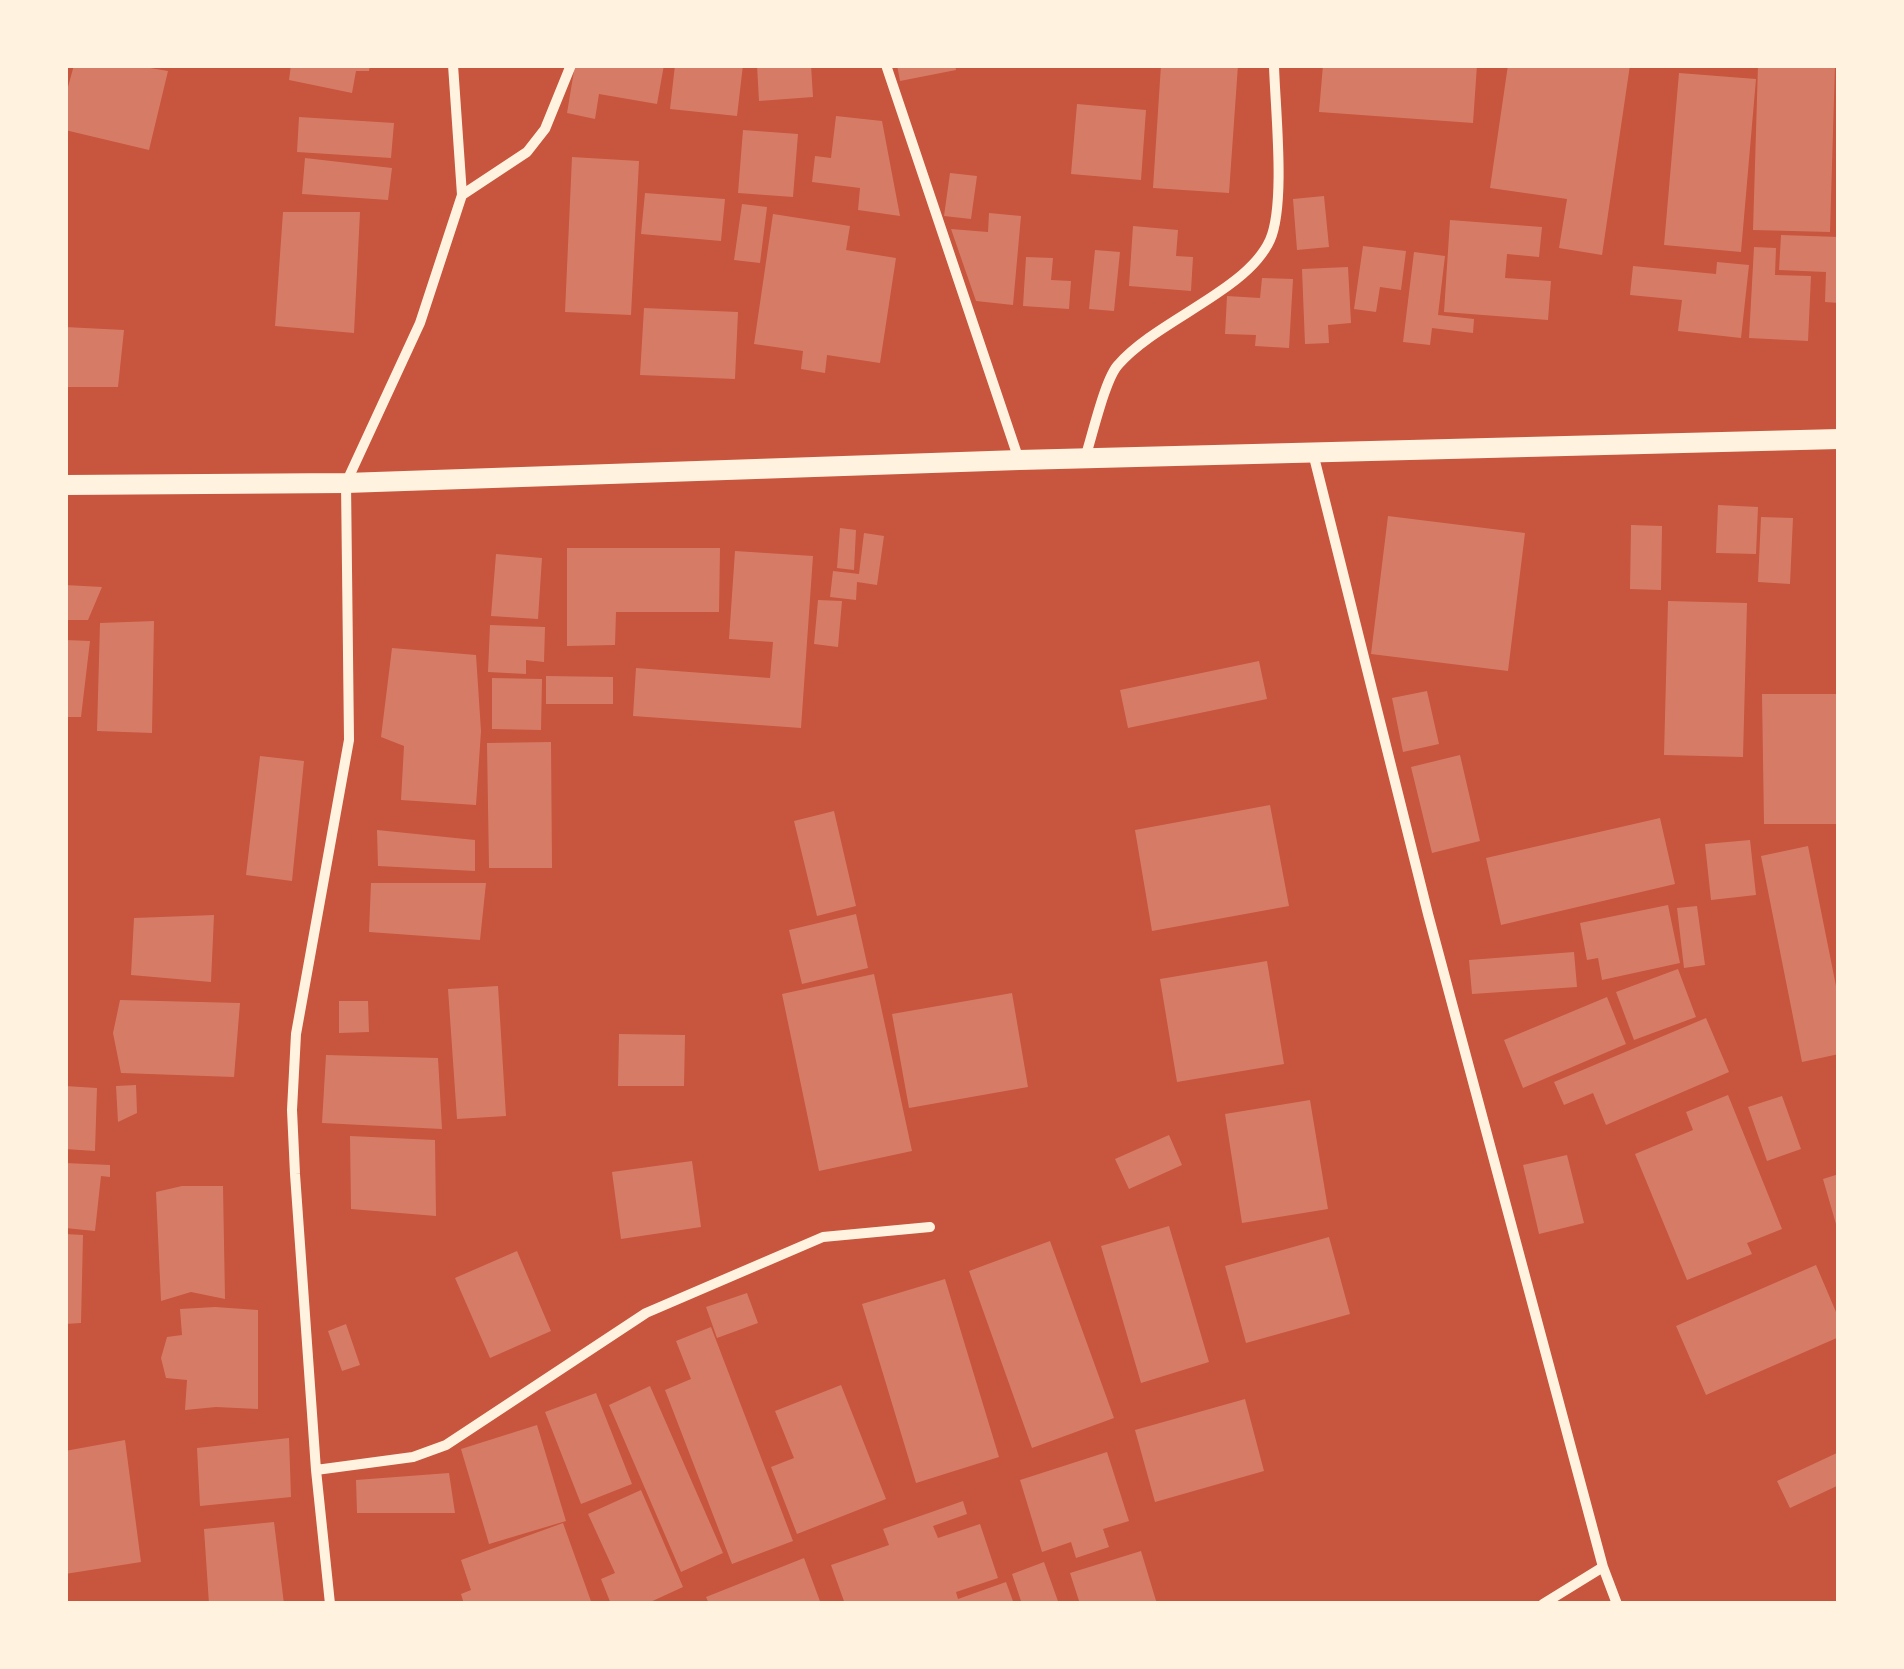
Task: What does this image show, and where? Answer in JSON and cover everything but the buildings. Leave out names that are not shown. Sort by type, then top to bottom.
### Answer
[{"type":"main road","points":[[65,485],[346,483],[1019,460],[1839,439]]},
{"type":"street","points":[[330,1604],[316,1470],[292,1110],[296,1034],[348,740],[346,483],[420,323],[462,195],[453,65]]},
{"type":"street","points":[[462,195],[527,152],[545,128],[571,65]]},
{"type":"street","points":[[886,65],[1019,460]]},
{"type":"street","points":[[1084,459],[1115,368],[1139,344],[1257,263],[1272,236],[1277,196],[1274,65]]},
{"type":"street","points":[[1314,453],[1428,914],[1603,1567],[1617,1604]]},
{"type":"street","points":[[316,1470],[413,1457],[446,1445],[646,1313],[823,1237],[930,1227]]},
{"type":"street","points":[[1543,1604],[1603,1567]]}]
